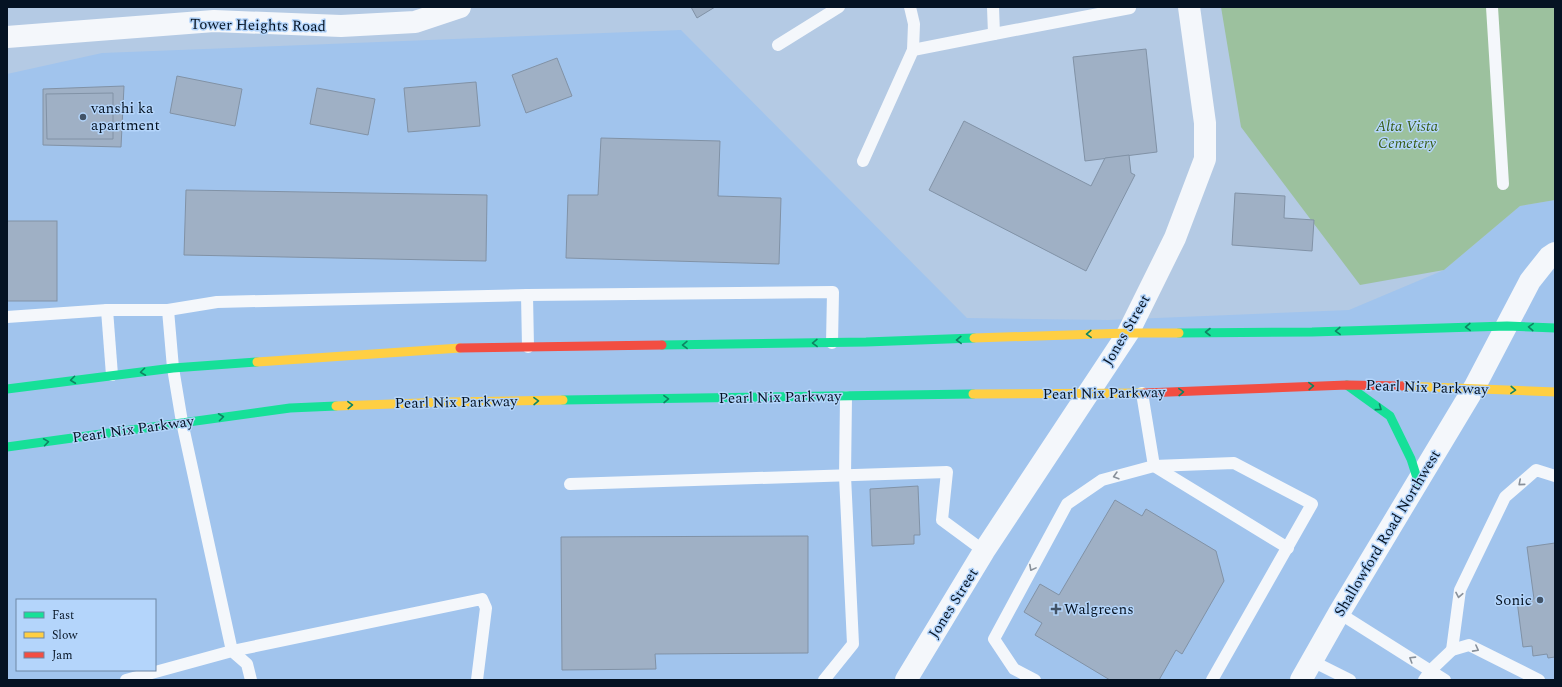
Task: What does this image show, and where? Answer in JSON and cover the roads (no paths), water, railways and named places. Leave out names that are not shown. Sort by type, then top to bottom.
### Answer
[{"type":"main road","points":[[7,389],[173,368],[447,348],[832,343],[956,340],[1128,332],[1312,332],[1507,326],[1555,328]]},
{"type":"main road","points":[[1347,385],[1390,416],[1411,459],[1418,481]]},
{"type":"main road","name":"Pearl Nix Parkway","points":[[7,447],[290,408],[377,404],[962,394],[1142,393],[1347,385],[1474,388],[1555,392]]},
{"type":"street","name":"Tower Heights Road","points":[[7,36],[214,21],[341,26],[415,22],[460,7]]},
{"type":"street","name":"Jones Street","points":[[906,680],[984,551],[1128,332],[1175,238],[1205,159],[1205,122],[1190,7]]},
{"type":"street","name":"Shallowford Road Northwest","points":[[1301,680],[1474,388],[1530,281],[1549,257],[1555,253]]},
{"type":"lane","points":[[778,45],[839,7]]},
{"type":"lane","points":[[863,161],[914,50],[914,24],[910,7]]},
{"type":"lane","points":[[993,7],[994,34]]},
{"type":"lane","points":[[1492,7],[1503,184]]},
{"type":"lane","points":[[914,50],[1130,8]]},
{"type":"lane","points":[[7,317],[106,310],[168,310],[217,302],[527,295],[833,292],[832,343]]},
{"type":"lane","points":[[527,295],[528,347]]},
{"type":"lane","points":[[106,310],[112,375]]},
{"type":"lane","points":[[168,310],[173,368],[182,422],[232,651],[247,664],[251,680]]},
{"type":"lane","points":[[1142,393],[1154,466],[1288,548]]},
{"type":"lane","points":[[824,680],[853,644],[846,476],[846,397]]},
{"type":"lane","points":[[1035,680],[1014,669],[994,639],[1067,504],[1102,480],[1154,466],[1234,463],[1312,504],[1212,680]]},
{"type":"lane","points":[[1452,650],[1460,590],[1505,497],[1536,470],[1555,476]]},
{"type":"lane","points":[[570,484],[947,472],[942,520],[984,551]]},
{"type":"lane","points":[[126,680],[232,651],[482,599],[486,608],[477,680]]},
{"type":"lane","points":[[1339,614],[1427,675],[1445,680]]},
{"type":"lane","points":[[1427,675],[1452,650],[1469,645],[1539,680]]},
{"type":"lane","points":[[1312,661],[1350,680]]},
{"type":"place","name":"vanshi ka apartment","points":[[83,117]]},
{"type":"place","name":"Sonic","points":[[1540,600]]},
{"type":"place","name":"Walgreens","points":[[1056,609]]},
{"type":"park label","name":"Alta Vista Cemetery","points":[[1407,134]]}]
